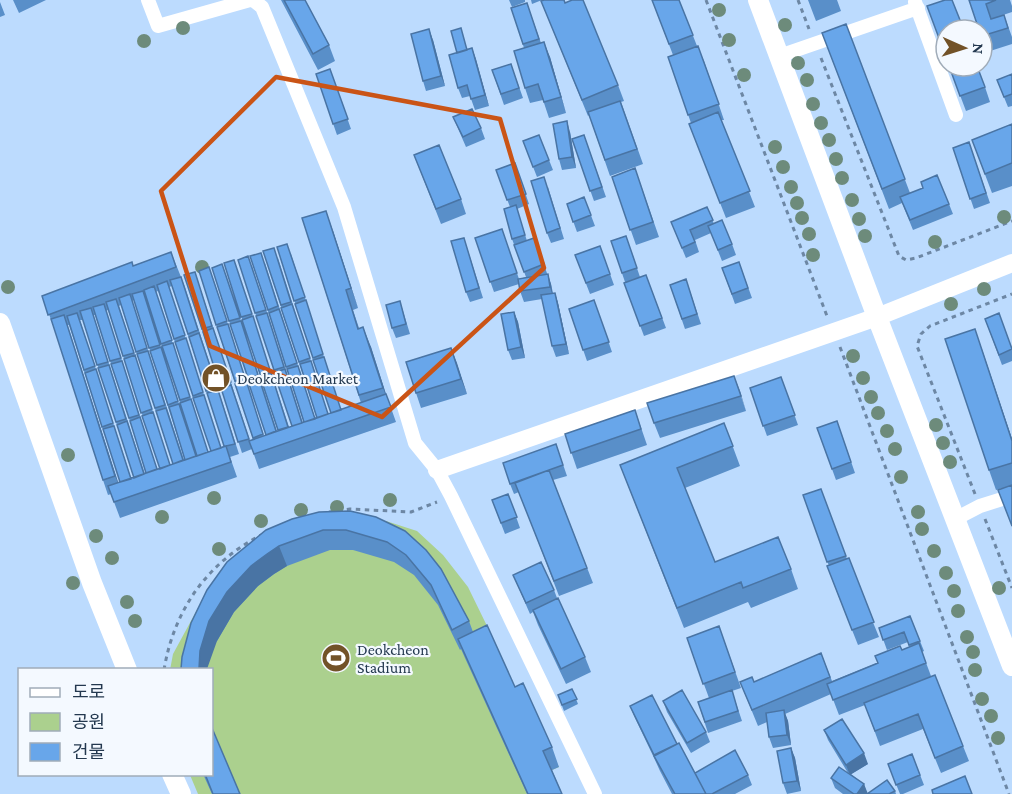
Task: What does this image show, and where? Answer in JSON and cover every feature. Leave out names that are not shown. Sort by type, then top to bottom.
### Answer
[{"type":"main road","points":[[758,0],[1012,666]]},
{"type":"main road","points":[[0,323],[93,583],[128,668]]},
{"type":"main road","points":[[173,776],[181,794]]},
{"type":"street","points":[[148,0],[158,26],[251,0],[262,8],[344,207],[415,442],[437,471],[451,496],[595,794]]},
{"type":"street","points":[[778,56],[916,4],[956,115]]},
{"type":"street","points":[[437,471],[877,317],[1012,263]]},
{"type":"street","points":[[955,519],[980,506],[1012,496]]},
{"type":"path","points":[[706,0],[1009,794]]},
{"type":"path","points":[[798,0],[899,256],[906,260],[916,258],[1012,221]]},
{"type":"path","points":[[1012,294],[930,326],[921,334],[917,346],[1012,588]]},
{"type":"path","points":[[323,513],[350,509],[411,512],[451,496]]},
{"type":"path","points":[[164,668],[172,634],[187,602],[228,555],[270,531]]},
{"type":"highlighted area","points":[[276,77],[500,119],[544,268],[382,417],[210,346],[161,191]]},
{"type":"green space","name":"Deokcheon Stadium","points":[[340,519],[386,521],[417,531],[443,555],[468,587],[503,665],[559,767],[550,771],[561,794],[198,794],[190,776],[213,776],[213,668],[170,668],[173,654],[218,577]]},
{"type":"building","points":[[284,0],[305,0],[329,45],[313,54]]},
{"type":"building","points":[[564,0],[565,3],[572,0],[583,0],[618,85],[582,100],[541,1]]},
{"type":"building","points":[[652,0],[679,0],[693,35],[669,44]]},
{"type":"building","points":[[952,0],[959,18],[934,18],[934,25],[927,6]]},
{"type":"building","points":[[969,0],[996,0],[986,4],[991,18],[975,18]]},
{"type":"building","points":[[527,3],[539,39],[523,44],[511,8]]},
{"type":"building","points":[[1004,15],[1008,28],[994,32],[994,18]]},
{"type":"building","points":[[846,24],[905,179],[882,189],[822,33]]},
{"type":"building","points":[[461,28],[467,50],[457,53],[451,31]]},
{"type":"building","points":[[429,29],[441,76],[423,81],[411,34]]},
{"type":"building","points":[[544,42],[561,97],[544,102],[538,84],[525,88],[514,51]]},
{"type":"building","points":[[698,46],[719,104],[688,115],[668,57]]},
{"type":"building","points":[[472,48],[485,95],[471,99],[467,85],[458,88],[449,55]]},
{"type":"building","points":[[511,64],[519,88],[501,94],[492,70]]},
{"type":"building","points":[[330,69],[348,119],[333,124],[316,74]]},
{"type":"building","points":[[1012,74],[1012,94],[1004,97],[997,80]]},
{"type":"building","points":[[953,78],[982,78],[985,87],[960,96]]},
{"type":"building","points":[[620,101],[637,149],[605,160],[588,112]]},
{"type":"building","points":[[472,109],[481,128],[463,137],[453,117]]},
{"type":"building","points":[[718,112],[750,191],[720,203],[689,124]]},
{"type":"building","points":[[567,121],[572,157],[559,159],[553,124]]},
{"type":"building","points":[[1012,124],[1012,163],[985,174],[972,140]]},
{"type":"building","points":[[539,135],[549,160],[533,167],[523,141]]},
{"type":"building","points":[[584,135],[602,187],[590,191],[572,139]]},
{"type":"building","points":[[969,142],[986,193],[970,199],[953,148]]},
{"type":"building","points":[[439,145],[461,199],[436,209],[414,155]]},
{"type":"building","points":[[515,163],[526,194],[507,200],[496,170]]},
{"type":"building","points":[[635,168],[653,222],[630,230],[612,177]]},
{"type":"building","points":[[937,175],[949,204],[910,220],[900,197],[923,188],[921,182]]},
{"type":"building","points":[[544,177],[560,228],[547,233],[531,181]]},
{"type":"building","points":[[584,197],[591,215],[573,222],[567,204]]},
{"type":"building","points":[[516,205],[525,235],[512,239],[504,209]]},
{"type":"building","points":[[707,207],[713,220],[690,230],[695,242],[682,248],[671,222]]},
{"type":"building","points":[[326,211],[351,288],[346,290],[358,329],[363,327],[383,388],[359,395],[302,218]]},
{"type":"building","points":[[722,220],[732,244],[718,250],[708,226]]},
{"type":"building","points":[[502,229],[517,273],[490,282],[475,238]]},
{"type":"building","points":[[626,236],[637,268],[622,273],[611,241]]},
{"type":"building","points":[[464,238],[479,288],[466,292],[451,241]]},
{"type":"building","points":[[534,238],[544,264],[524,272],[514,245]]},
{"type":"building","points":[[287,244],[305,297],[294,301],[277,247]]},
{"type":"building","points":[[600,246],[610,274],[586,283],[575,255]]},
{"type":"building","points":[[274,248],[291,302],[281,305],[263,251]]},
{"type":"building","points":[[171,252],[176,267],[48,315],[42,296],[132,262],[133,266]]},
{"type":"building","points":[[261,253],[278,306],[268,310],[250,256]]},
{"type":"building","points":[[248,256],[266,310],[255,313],[238,260]]},
{"type":"building","points":[[234,260],[252,314],[241,317],[224,263]]},
{"type":"building","points":[[739,262],[748,288],[732,294],[722,268]]},
{"type":"building","points":[[222,264],[240,318],[229,321],[212,268]]},
{"type":"building","points":[[209,267],[227,321],[216,325],[199,271]]},
{"type":"building","points":[[195,272],[212,326],[202,329],[184,275]]},
{"type":"building","points":[[548,274],[550,287],[520,291],[518,279]]},
{"type":"building","points":[[646,275],[662,318],[640,326],[624,283]]},
{"type":"building","points":[[181,277],[198,330],[188,334],[170,280]]},
{"type":"building","points":[[686,279],[697,314],[682,319],[670,285]]},
{"type":"building","points":[[167,281],[185,335],[174,339],[157,285]]},
{"type":"building","points":[[154,286],[172,340],[161,344],[144,290]]},
{"type":"building","points":[[143,291],[160,345],[149,348],[132,294]]},
{"type":"building","points":[[555,293],[566,344],[552,346],[541,295]]},
{"type":"building","points":[[130,294],[147,348],[136,352],[119,298]]},
{"type":"building","points":[[116,299],[134,353],[123,356],[106,302]]},
{"type":"building","points":[[306,300],[323,354],[313,358],[295,304]]},
{"type":"building","points":[[594,300],[609,342],[583,350],[569,309]]},
{"type":"building","points":[[400,301],[406,324],[392,328],[386,305]]},
{"type":"building","points":[[104,304],[121,358],[110,361],[93,307]]},
{"type":"building","points":[[292,304],[310,358],[299,362],[281,308]]},
{"type":"building","points":[[91,308],[108,362],[97,365],[80,311]]},
{"type":"building","points":[[279,309],[297,363],[286,367],[269,313]]},
{"type":"building","points":[[514,312],[521,347],[508,350],[501,314]]},
{"type":"building","points":[[77,313],[95,366],[84,370],[67,316]]},
{"type":"building","points":[[267,313],[284,367],[274,370],[256,316]]},
{"type":"building","points":[[999,313],[1012,349],[999,355],[985,319]]},
{"type":"building","points":[[64,315],[115,476],[103,480],[51,319]]},
{"type":"building","points":[[253,316],[270,370],[260,374],[242,320]]},
{"type":"building","points":[[241,321],[258,375],[248,378],[230,324]]},
{"type":"building","points":[[228,324],[245,378],[235,381],[217,327]]},
{"type":"building","points":[[213,328],[231,382],[220,386],[203,332]]},
{"type":"building","points":[[975,329],[1012,441],[1012,463],[989,470],[945,339]]},
{"type":"building","points":[[199,333],[217,387],[206,391],[189,337]]},
{"type":"building","points":[[186,338],[203,392],[193,396],[175,342]]},
{"type":"building","points":[[173,343],[190,397],[180,400],[162,346]]},
{"type":"building","points":[[161,347],[178,401],[168,405],[150,351]]},
{"type":"building","points":[[451,348],[461,379],[416,393],[406,362]]},
{"type":"building","points":[[148,351],[165,405],[155,408],[137,354]]},
{"type":"building","points":[[135,355],[152,409],[141,413],[124,359]]},
{"type":"building","points":[[324,357],[341,410],[331,413],[313,360]]},
{"type":"building","points":[[122,361],[139,415],[129,418],[111,364]]},
{"type":"building","points":[[311,361],[328,414],[317,418],[300,364]]},
{"type":"building","points":[[109,365],[126,419],[116,422],[98,368]]},
{"type":"building","points":[[298,366],[315,419],[304,422],[287,369]]},
{"type":"building","points":[[96,369],[113,423],[102,427],[85,373]]},
{"type":"building","points":[[285,369],[302,423],[292,426],[274,373]]},
{"type":"building","points":[[271,373],[288,427],[278,430],[260,376]]},
{"type":"building","points":[[734,376],[741,396],[654,423],[647,403]]},
{"type":"building","points":[[781,377],[795,415],[763,426],[750,388]]},
{"type":"building","points":[[259,378],[276,431],[266,435],[248,381]]},
{"type":"building","points":[[246,380],[263,434],[253,438],[235,384]]},
{"type":"building","points":[[231,385],[249,439],[238,442],[221,388]]},
{"type":"building","points":[[218,390],[235,444],[224,446],[207,393]]},
{"type":"building","points":[[386,394],[391,407],[254,454],[249,441]]},
{"type":"building","points":[[204,395],[221,448],[211,451],[193,398]]},
{"type":"building","points":[[191,399],[208,452],[197,456],[180,403]]},
{"type":"building","points":[[179,404],[196,456],[185,460],[169,407]]},
{"type":"building","points":[[166,408],[183,460],[173,464],[156,411]]},
{"type":"building","points":[[635,410],[641,429],[571,453],[565,434]]},
{"type":"building","points":[[153,412],[170,465],[160,469],[142,416]]},
{"type":"building","points":[[140,417],[157,469],[146,473],[130,421]]},
{"type":"building","points":[[127,421],[144,474],[134,478],[117,425]]},
{"type":"building","points":[[837,421],[851,462],[832,469],[817,428]]},
{"type":"building","points":[[724,423],[733,446],[677,468],[715,562],[778,537],[791,569],[743,588],[741,582],[677,608],[620,465]]},
{"type":"building","points":[[114,426],[131,479],[120,482],[103,429]]},
{"type":"building","points":[[556,444],[563,465],[510,484],[503,463]]},
{"type":"building","points":[[226,446],[231,462],[114,502],[108,486]]},
{"type":"building","points":[[549,470],[587,568],[554,581],[515,483]]},
{"type":"building","points":[[1012,485],[1012,526],[998,490]]},
{"type":"building","points":[[821,489],[846,556],[827,562],[803,495]]},
{"type":"building","points":[[508,494],[517,517],[501,523],[492,500]]},
{"type":"building","points":[[350,511],[376,517],[405,531],[426,550],[441,569],[469,621],[452,630],[431,585],[406,555],[387,542],[346,530],[323,530],[279,546],[251,566],[227,592],[209,621],[200,651],[199,668],[181,668],[191,623],[207,590],[227,562],[266,530],[292,519],[319,512]]},
{"type":"building","points":[[849,558],[874,622],[852,630],[827,566]]},
{"type":"building","points":[[541,562],[554,590],[526,603],[513,575]]},
{"type":"building","points":[[558,598],[585,657],[561,669],[533,610]]},
{"type":"building","points":[[910,616],[920,641],[909,645],[904,632],[883,640],[879,628]]},
{"type":"building","points":[[487,625],[515,687],[523,683],[552,747],[543,751],[562,794],[528,794],[458,639]]},
{"type":"building","points":[[719,626],[735,672],[703,684],[687,638]]},
{"type":"building","points":[[919,643],[926,663],[833,700],[827,684],[878,663],[875,656],[900,646],[902,650]]},
{"type":"building","points":[[821,653],[830,677],[752,710],[740,682],[752,677],[754,682]]},
{"type":"building","points":[[935,675],[963,746],[935,758],[918,714],[875,731],[864,703]]},
{"type":"building","points":[[572,689],[577,699],[562,705],[558,695]]},
{"type":"building","points":[[682,690],[706,732],[687,743],[663,701]]},
{"type":"building","points":[[732,690],[738,711],[705,722],[698,702]]},
{"type":"building","points":[[652,695],[677,744],[654,755],[630,706]]},
{"type":"building","points":[[784,710],[787,735],[769,737],[766,713]]},
{"type":"building","points":[[842,719],[864,753],[846,765],[824,730]]},
{"type":"building","points":[[213,730],[240,794],[213,794],[206,776],[213,776]]},
{"type":"building","points":[[679,743],[706,794],[675,794],[654,756]]},
{"type":"building","points":[[791,748],[797,781],[783,783],[777,751]]},
{"type":"building","points":[[735,750],[748,775],[712,794],[706,794],[695,773]]},
{"type":"building","points":[[912,754],[920,775],[896,785],[888,764]]},
{"type":"building","points":[[839,767],[864,784],[857,794],[831,778]]},
{"type":"building","points":[[965,776],[972,794],[933,794],[932,790]]},
{"type":"building","points":[[887,780],[895,791],[889,794],[867,794]]},
{"type":"place","name":"Deokcheon Market","points":[[216,378]]},
{"type":"place","name":"Deokcheon Stadium","points":[[336,658]]}]
